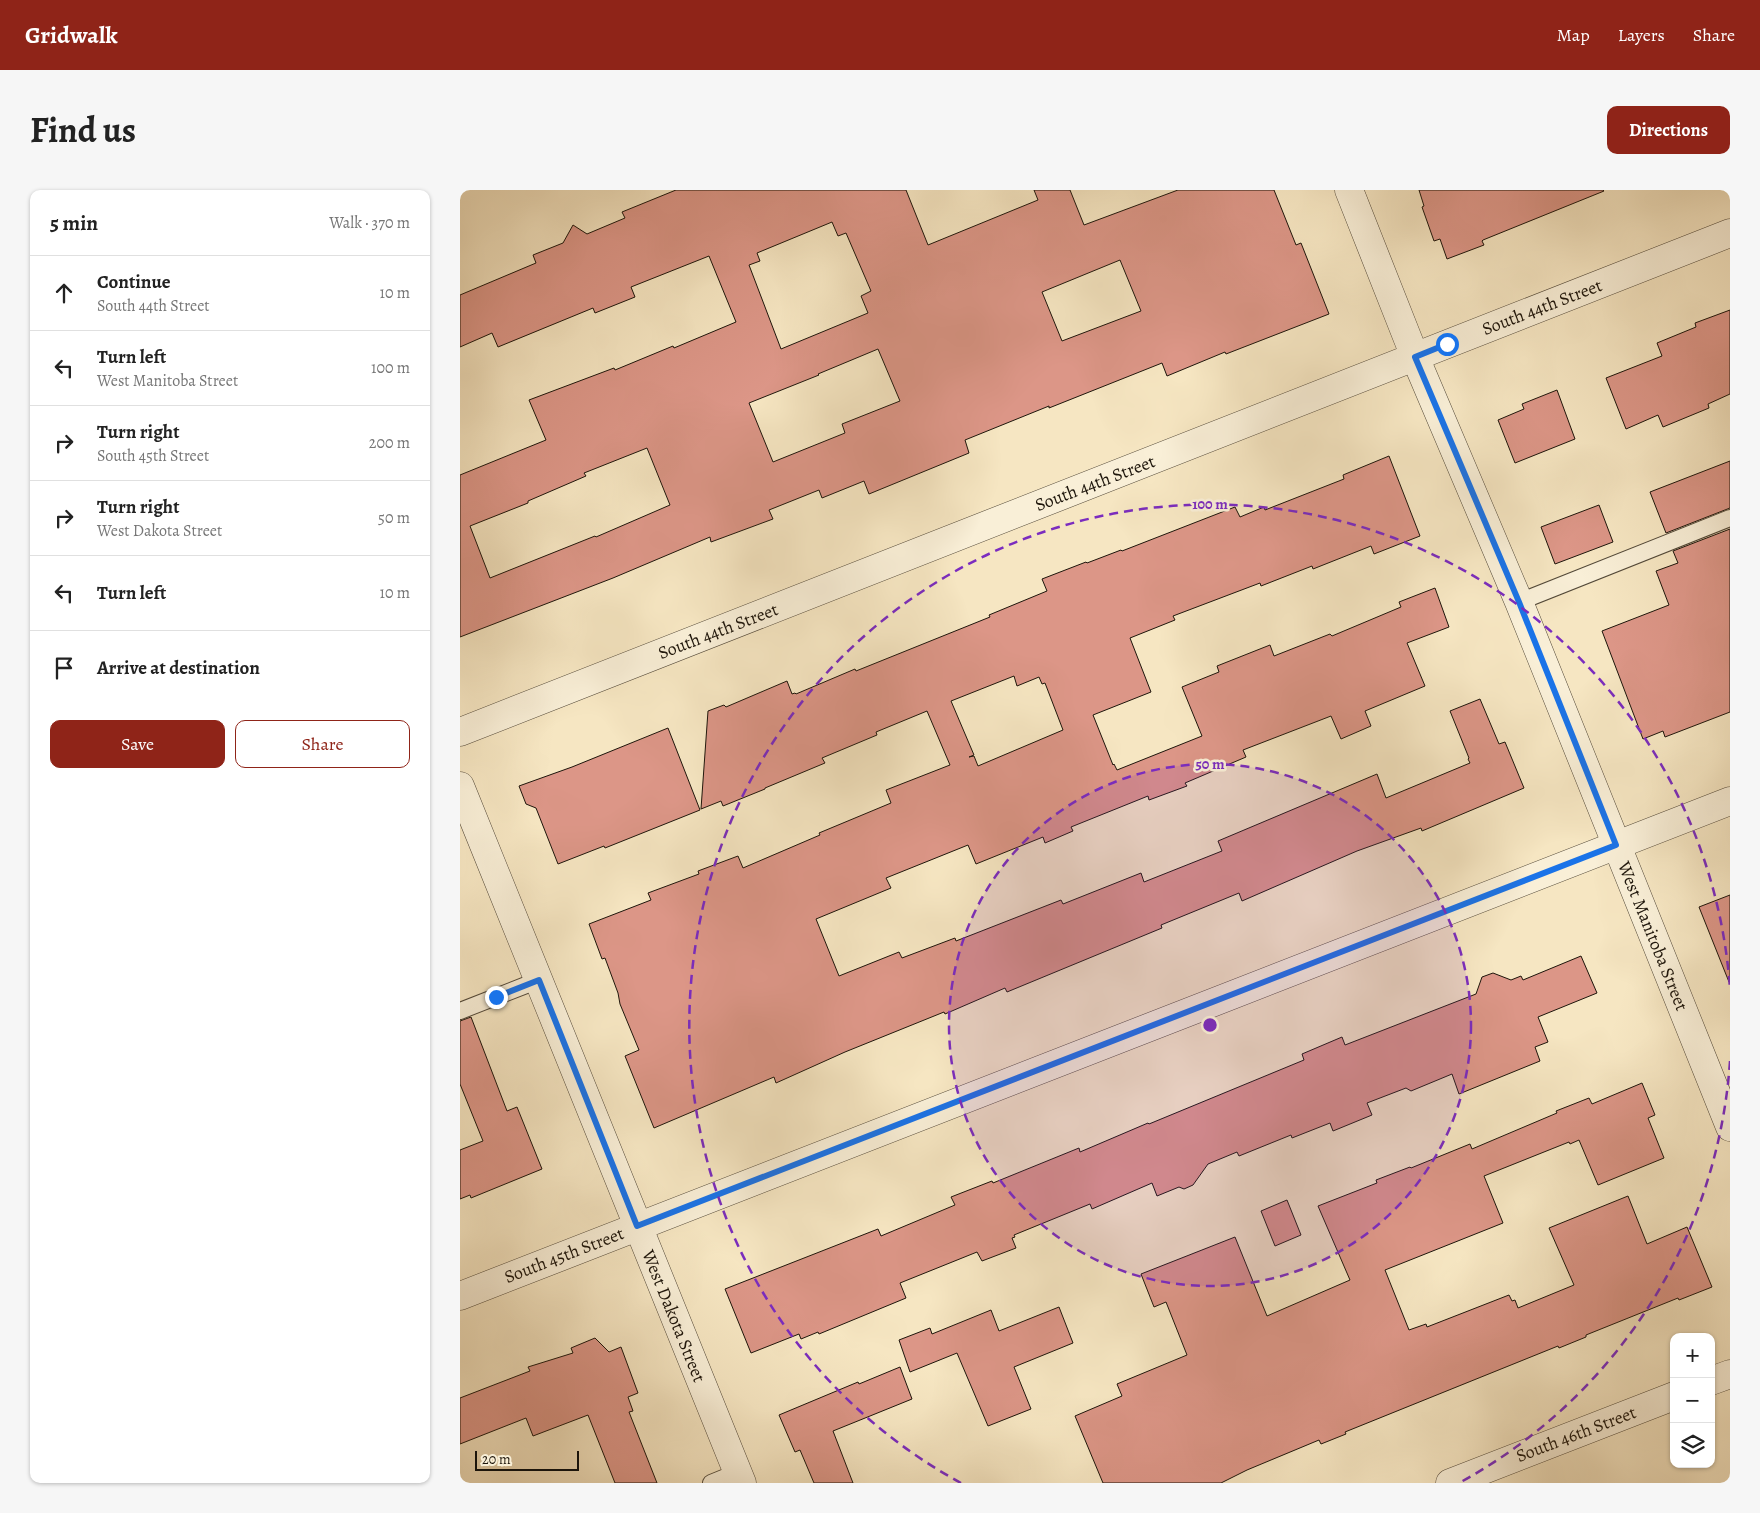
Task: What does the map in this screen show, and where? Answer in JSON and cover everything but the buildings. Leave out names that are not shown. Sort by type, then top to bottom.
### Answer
[{"type":"street","name":"West Manitoba Street","points":[[1349,190],[1415,357],[1519,602],[1616,845],[1723,1088],[1730,1127]]},
{"type":"street","name":"South 44th Street","points":[[460,732],[1730,233]]},
{"type":"street","name":"West Dakota Street","points":[[460,786],[740,1478]]},
{"type":"street","name":"South 45th Street","points":[[460,1296],[1730,801]]},
{"type":"street","points":[[1715,1380],[1730,1374]]},
{"type":"street","name":"South 46th Street","points":[[1450,1483],[1670,1398]]},
{"type":"lane","points":[[1519,602],[1730,518]]},
{"type":"lane","points":[[460,1011],[539,980]]},
{"type":"lane","points":[[711,1483],[740,1478]]},
{"type":"route","points":[[496,997],[539,980],[637,1226],[1616,845],[1519,602],[1415,357],[1447,344]]}]
